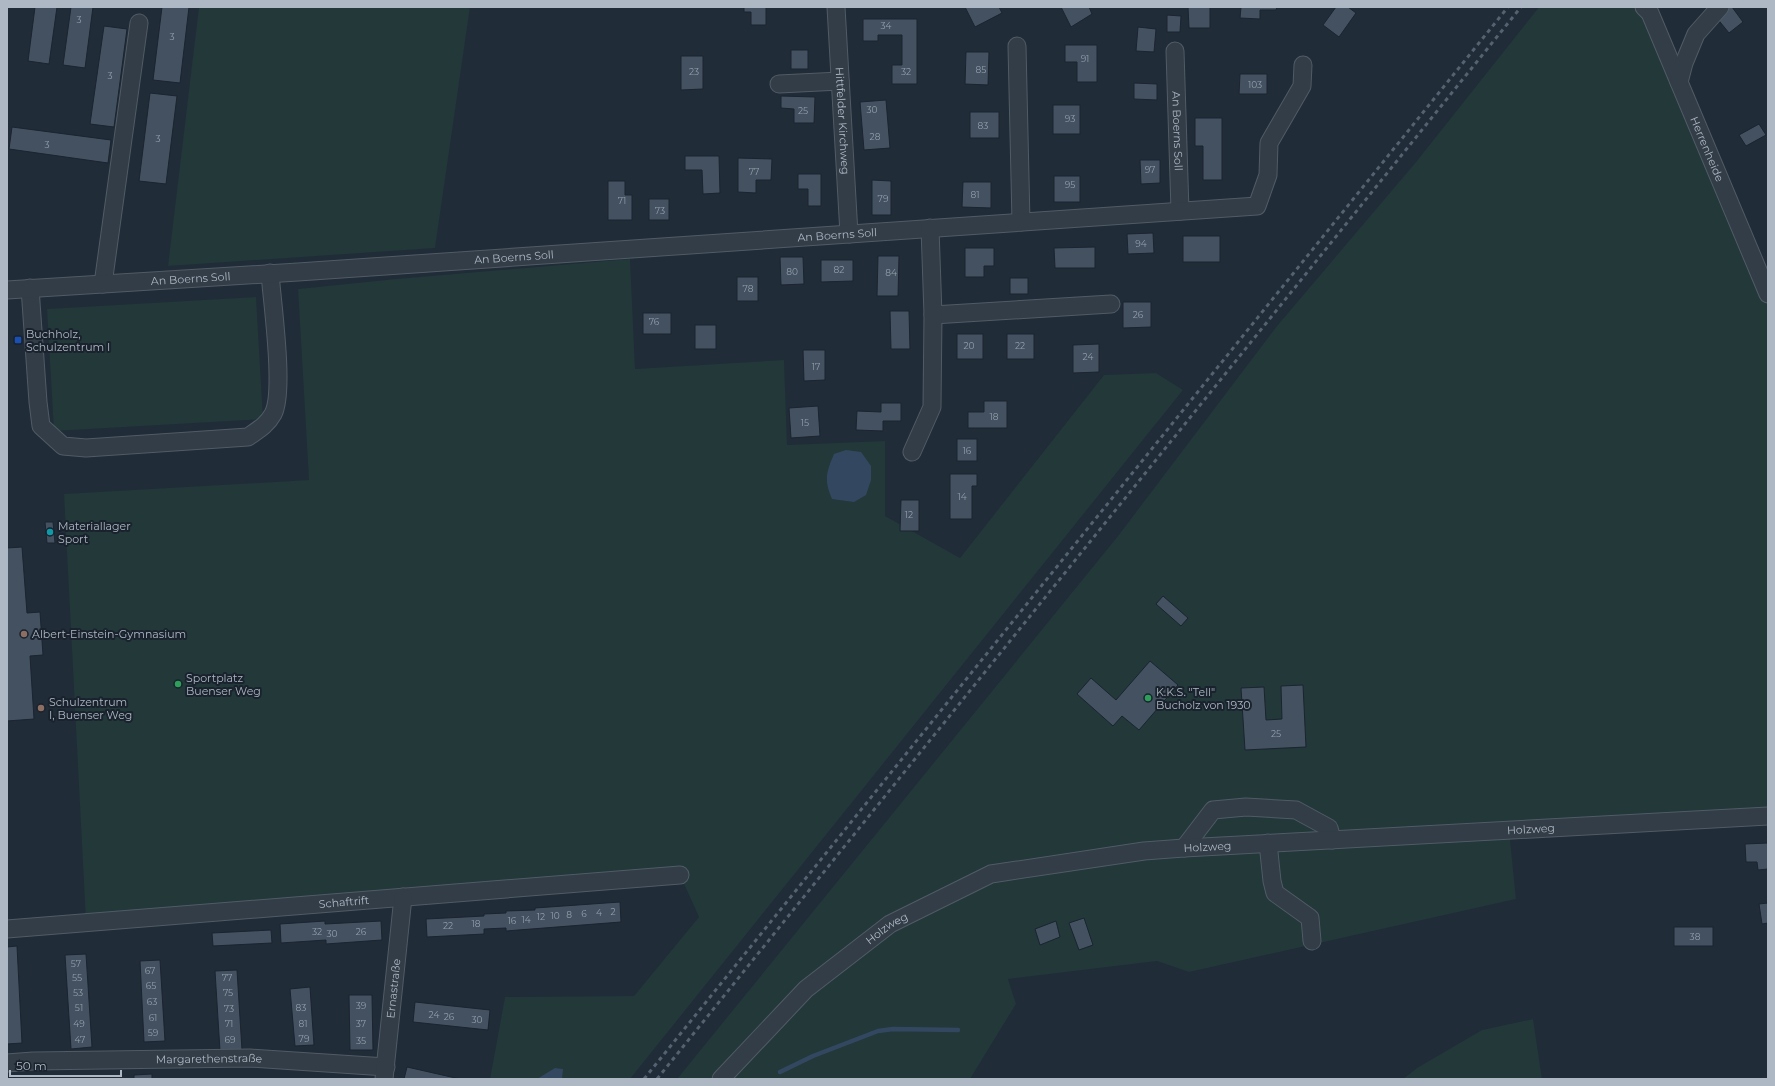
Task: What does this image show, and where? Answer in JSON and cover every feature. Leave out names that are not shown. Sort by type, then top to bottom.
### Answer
[{"type":"street","name":"Hittfelder Kirchweg","points":[[836,7],[849,234]]},
{"type":"street","name":"Herrenheide","points":[[1644,7],[1650,13],[1768,294]]},
{"type":"street","points":[[1679,82],[1684,63],[1696,34],[1720,7]]},
{"type":"street","points":[[103,284],[139,23]]},
{"type":"street","points":[[1017,46],[1021,222]]},
{"type":"street","name":"An Boerns Soll","points":[[1175,51],[1180,211]]},
{"type":"street","name":"An Boerns Soll","points":[[7,290],[1257,206],[1268,175],[1269,143],[1302,86],[1303,65]]},
{"type":"street","points":[[779,84],[840,81]]},
{"type":"street","points":[[912,452],[932,407],[933,315],[930,228]]},
{"type":"street","points":[[30,288],[41,426],[63,446],[86,448],[248,437],[263,427],[274,412],[278,383],[270,273]]},
{"type":"street","points":[[933,315],[1111,304]]},
{"type":"street","points":[[1184,848],[1213,810],[1246,807],[1296,810],[1328,828],[1332,840]]},
{"type":"street","name":"Holzweg","points":[[721,1079],[806,989],[890,924],[991,874],[1144,851],[1184,848],[1768,816]]},
{"type":"street","points":[[1268,843],[1272,881],[1275,894],[1310,918],[1312,941]]},
{"type":"street","name":"Schaftrift","points":[[7,929],[680,876]]},
{"type":"street","name":"Ernastraße","points":[[385,1073],[403,897]]},
{"type":"street","name":"Margarethenstraße","points":[[7,1063],[33,1061],[250,1058],[385,1073]]},
{"type":"green space","points":[[199,7],[470,7],[435,248],[168,266]]},
{"type":"green space","points":[[1539,7],[1652,7],[1768,294],[1768,816],[1509,830],[1516,899],[1189,972],[1157,961],[1008,979],[1016,1004],[970,1079],[677,1079],[1118,536],[1277,326],[1416,162]]},
{"type":"green space","points":[[630,259],[635,369],[784,360],[787,445],[885,441],[885,516],[960,558],[1104,375],[1156,373],[1183,390],[630,1079],[490,1079],[505,997],[634,996],[699,917],[680,875],[86,922],[64,494],[309,480],[298,289]]},
{"type":"green space","points":[[256,297],[263,419],[54,431],[47,309]]},
{"type":"green space","points":[[1533,1019],[1542,1079],[1403,1079],[1417,1068],[1482,1030]]},
{"type":"water","points":[[846,450],[861,452],[871,466],[871,480],[866,495],[854,502],[832,499],[827,481],[829,466],[834,454]]},
{"type":"water","points":[[555,1068],[563,1069],[562,1079],[537,1079]]},
{"type":"building","points":[[35,7],[57,7],[49,64],[28,61]]},
{"type":"building","points":[[71,7],[93,7],[85,68],[63,65]]},
{"type":"building","points":[[162,7],[189,7],[180,83],[153,80]]},
{"type":"building","points":[[744,7],[766,7],[766,25],[751,25],[751,12],[744,12]]},
{"type":"building","points":[[965,7],[999,7],[1002,13],[975,27]]},
{"type":"building","points":[[1061,7],[1089,7],[1092,14],[1071,27]]},
{"type":"building","points":[[1188,7],[1210,7],[1210,28],[1189,28]]},
{"type":"building","points":[[1241,7],[1277,7],[1276,10],[1260,10],[1260,19],[1240,18]]},
{"type":"building","points":[[1336,7],[1348,7],[1356,13],[1339,37],[1323,25]]},
{"type":"building","points":[[1729,7],[1732,7],[1743,22],[1729,33],[1716,17]]},
{"type":"building","points":[[1167,15],[1181,16],[1180,32],[1167,32]]},
{"type":"building","points":[[863,19],[917,19],[917,84],[892,84],[892,65],[902,65],[902,35],[878,35],[878,41],[863,41]]},
{"type":"building","points":[[104,26],[127,29],[114,127],[90,124]]},
{"type":"building","points":[[1138,27],[1156,29],[1154,52],[1136,51]]},
{"type":"building","points":[[1065,45],[1097,45],[1097,82],[1077,82],[1077,62],[1065,62]]},
{"type":"building","points":[[791,50],[808,50],[808,69],[791,69]]},
{"type":"building","points":[[966,52],[989,52],[988,85],[965,84]]},
{"type":"building","points":[[681,56],[703,56],[703,89],[681,90]]},
{"type":"building","points":[[1240,74],[1267,74],[1267,94],[1239,94]]},
{"type":"building","points":[[1134,83],[1157,84],[1157,100],[1134,99]]},
{"type":"building","points":[[150,93],[177,96],[166,184],[139,181]]},
{"type":"building","points":[[781,96],[815,97],[814,123],[794,123],[794,109],[781,108]]},
{"type":"building","points":[[886,100],[890,148],[864,150],[860,102]]},
{"type":"building","points":[[1053,105],[1080,105],[1080,134],[1053,134]]},
{"type":"building","points":[[970,112],[999,112],[999,138],[970,138]]},
{"type":"building","points":[[1195,118],[1222,118],[1222,180],[1203,180],[1203,146],[1195,146]]},
{"type":"building","points":[[1759,124],[1766,135],[1746,146],[1739,135]]},
{"type":"building","points":[[12,127],[111,140],[108,163],[9,149]]},
{"type":"building","points":[[685,156],[719,156],[720,193],[703,194],[702,170],[685,170]]},
{"type":"building","points":[[738,158],[772,159],[771,180],[756,180],[756,193],[738,192]]},
{"type":"building","points":[[1140,160],[1160,160],[1160,183],[1141,184]]},
{"type":"building","points":[[798,174],[821,174],[821,206],[808,206],[808,189],[798,189]]},
{"type":"building","points":[[1054,176],[1080,176],[1080,202],[1054,202]]},
{"type":"building","points":[[872,180],[891,181],[891,215],[872,215]]},
{"type":"building","points":[[608,181],[625,181],[625,195],[632,195],[632,220],[608,220]]},
{"type":"building","points":[[963,182],[991,182],[991,208],[962,207]]},
{"type":"building","points":[[649,199],[669,199],[669,220],[649,220]]},
{"type":"building","points":[[1153,233],[1154,253],[1128,254],[1127,234]]},
{"type":"building","points":[[1183,236],[1220,236],[1220,262],[1183,262]]},
{"type":"building","points":[[1095,247],[1095,268],[1055,268],[1054,248]]},
{"type":"building","points":[[965,248],[994,248],[994,266],[984,266],[984,277],[965,277]]},
{"type":"building","points":[[878,256],[899,256],[898,296],[877,296]]},
{"type":"building","points":[[780,257],[803,257],[804,284],[781,285]]},
{"type":"building","points":[[821,260],[853,260],[853,281],[821,282]]},
{"type":"building","points":[[737,277],[758,277],[758,301],[737,301]]},
{"type":"building","points":[[1010,278],[1028,278],[1028,294],[1010,294]]},
{"type":"building","points":[[1123,302],[1151,302],[1151,327],[1123,328]]},
{"type":"building","points":[[890,311],[909,311],[910,349],[891,349]]},
{"type":"building","points":[[643,313],[671,313],[671,334],[643,334]]},
{"type":"building","points":[[695,325],[716,325],[716,349],[695,349]]},
{"type":"building","points":[[957,334],[983,334],[983,359],[957,359]]},
{"type":"building","points":[[1007,334],[1034,334],[1034,359],[1007,359]]},
{"type":"building","points":[[1099,344],[1099,372],[1073,373],[1073,345]]},
{"type":"building","points":[[803,350],[825,350],[825,380],[804,381]]},
{"type":"building","points":[[984,401],[1007,401],[1007,428],[968,428],[968,412],[984,412]]},
{"type":"building","points":[[881,403],[901,403],[901,421],[883,421],[883,431],[856,430],[857,411],[881,412]]},
{"type":"building","points":[[818,406],[820,436],[791,438],[789,408]]},
{"type":"building","points":[[957,439],[977,439],[977,461],[957,461]]},
{"type":"building","points":[[950,474],[977,474],[977,486],[972,486],[972,519],[950,519]]},
{"type":"building","points":[[901,500],[919,500],[919,531],[900,531]]},
{"type":"building","name":"Materiallager Sport","points":[[45,522],[53,522],[55,543],[47,543]]},
{"type":"building","name":"Albert-Einstein-Gymnasium","points":[[22,547],[27,613],[40,612],[43,655],[30,656],[34,719],[7,721],[7,548]]},
{"type":"building","points":[[1163,596],[1188,618],[1181,626],[1156,604]]},
{"type":"building","points":[[1150,661],[1178,685],[1139,730],[1122,716],[1113,726],[1077,694],[1091,678],[1116,700]]},
{"type":"building","points":[[1303,685],[1306,747],[1245,750],[1241,688],[1264,687],[1266,720],[1282,719],[1281,686]]},
{"type":"building","points":[[1768,843],[1768,869],[1758,870],[1757,862],[1746,862],[1745,844]]},
{"type":"building","points":[[620,902],[621,922],[506,931],[506,928],[484,929],[484,934],[427,937],[426,919],[484,916],[484,914],[506,913],[506,911],[535,910],[535,908]]},
{"type":"building","points":[[1768,903],[1768,923],[1762,924],[1759,904]]},
{"type":"building","points":[[1084,918],[1093,945],[1079,950],[1069,923]]},
{"type":"building","points":[[325,921],[325,924],[381,921],[382,940],[326,944],[326,940],[281,943],[280,924]]},
{"type":"building","points":[[1056,921],[1060,937],[1040,945],[1035,929]]},
{"type":"building","points":[[1674,927],[1713,927],[1713,946],[1674,946]]},
{"type":"building","points":[[271,930],[272,943],[213,946],[212,933]]},
{"type":"building","points":[[17,946],[22,1043],[7,1044],[7,947]]},
{"type":"building","points":[[86,954],[92,1047],[71,1049],[65,955]]},
{"type":"building","points":[[160,960],[165,1041],[144,1042],[140,961]]},
{"type":"building","points":[[237,970],[242,1050],[220,1051],[215,971]]},
{"type":"building","points":[[310,987],[314,1045],[295,1046],[290,989]]},
{"type":"building","points":[[349,995],[372,995],[373,1050],[350,1050]]},
{"type":"building","points":[[415,1002],[490,1010],[488,1030],[413,1022]]},
{"type":"building","points":[[407,1067],[460,1079],[404,1079]]},
{"type":"building","points":[[152,1074],[152,1079],[134,1079],[134,1075]]},
{"type":"waterway","points":[[780,1072],[813,1056],[878,1031],[893,1029],[958,1030]]},
{"type":"railway","points":[[644,1079],[1508,7]]},
{"type":"railway","points":[[657,1079],[1521,7]]},
{"type":"place","name":"Buchholz, Schulzentrum I","points":[[18,340]]},
{"type":"place","name":"Materiallager Sport","points":[[50,532]]},
{"type":"place","name":"Albert-Einstein-Gymnasium","points":[[24,634]]},
{"type":"place","name":"Sportplatz Buenser Weg","points":[[178,684]]},
{"type":"place","name":"K.K.S. \"Tell\" Bucholz von 1930","points":[[1148,698]]},
{"type":"place","name":"Schulzentrum I, Buenser Weg","points":[[41,708]]}]
